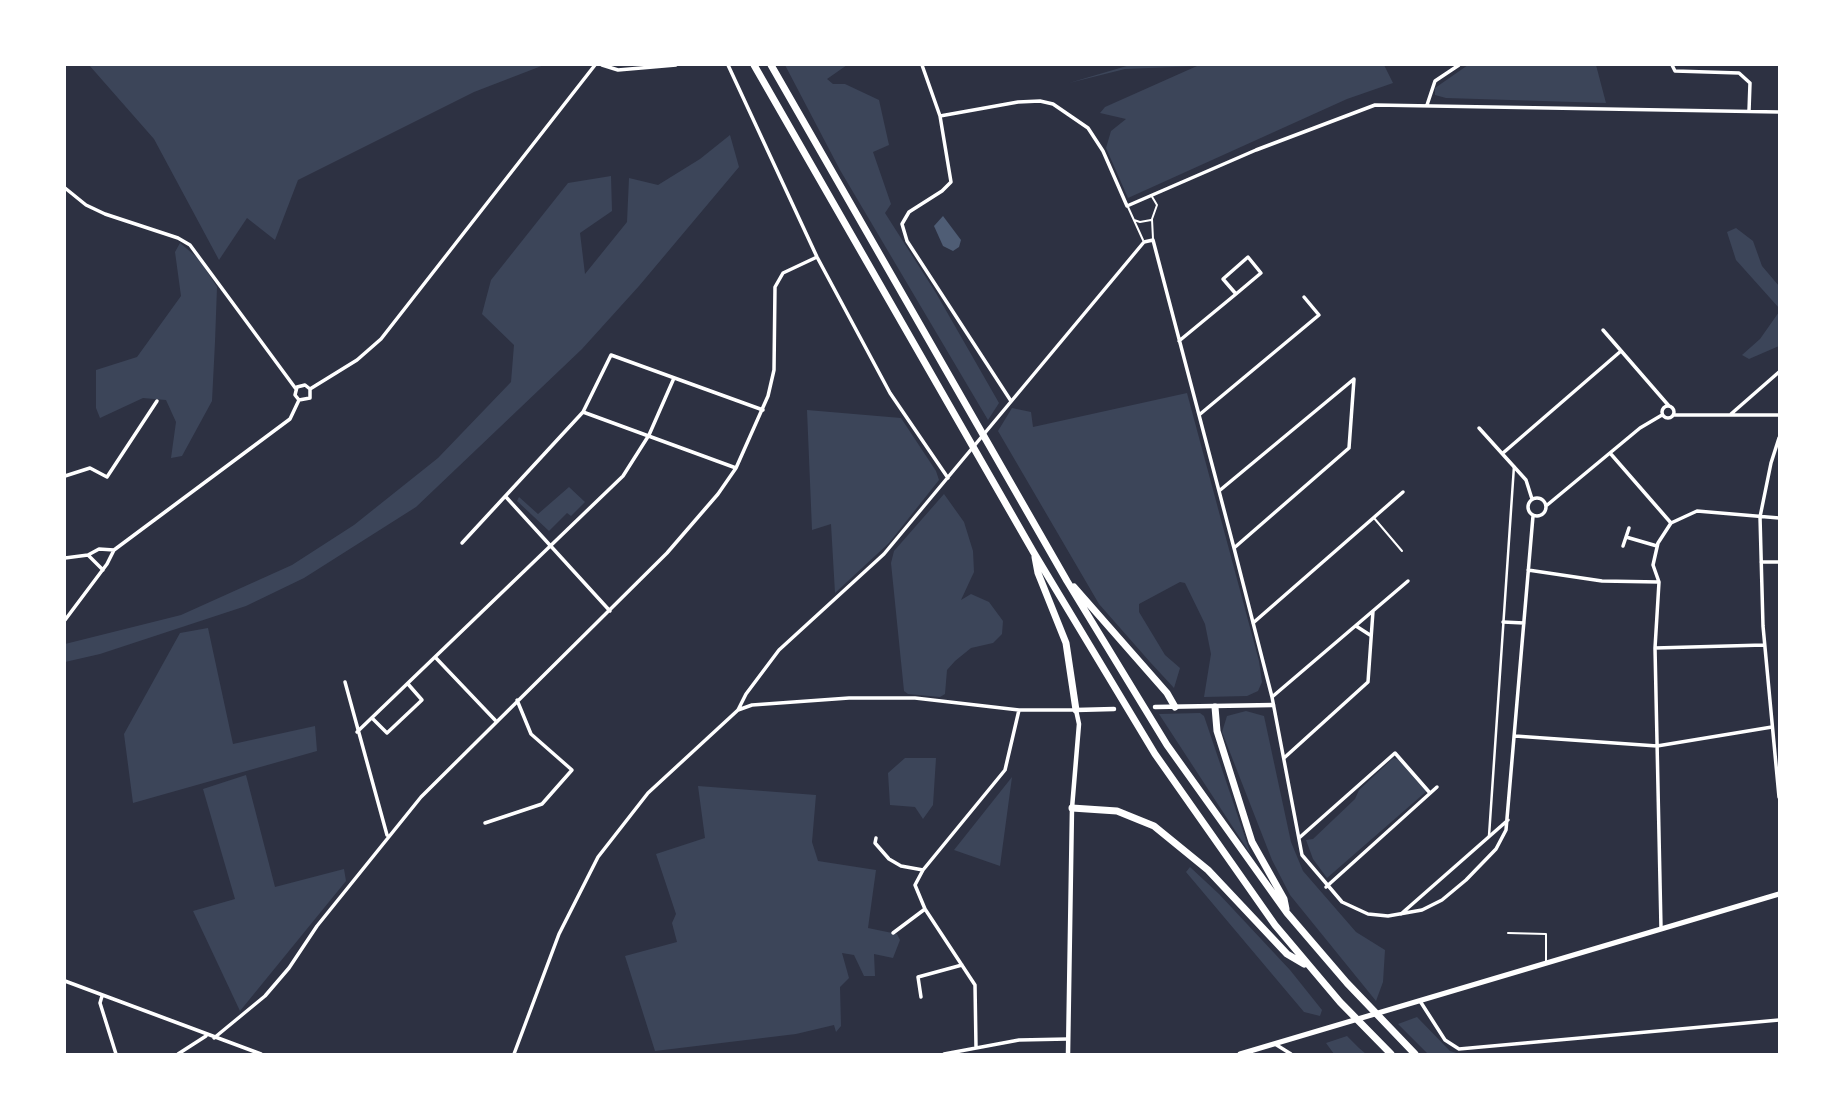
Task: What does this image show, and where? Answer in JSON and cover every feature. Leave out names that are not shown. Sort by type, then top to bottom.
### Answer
[{"type":"highway","points":[[754,65],[977,455],[1136,724],[1227,860],[1307,965],[1391,1054]]},
{"type":"highway","points":[[771,65],[1067,581],[1154,724],[1240,850],[1287,913],[1359,997],[1415,1054]]},
{"type":"highway","points":[[1034,553],[1038,573],[1066,643],[1076,710]]},
{"type":"highway","points":[[1067,581],[1085,597],[1175,707]]},
{"type":"highway","points":[[1215,707],[1217,731],[1240,808],[1252,842],[1284,898],[1287,913]]},
{"type":"highway","points":[[1072,808],[1117,811],[1154,826],[1208,870],[1287,954],[1307,965]]},
{"type":"main road","points":[[1240,1054],[1779,894]]},
{"type":"street","points":[[310,389],[357,360],[381,339],[595,65]]},
{"type":"street","points":[[603,65],[618,70],[676,65]]},
{"type":"street","points":[[728,65],[817,257],[890,393],[948,478]]},
{"type":"street","points":[[922,65],[940,116],[951,182],[909,212],[902,224],[907,241],[1011,401]]},
{"type":"street","points":[[1427,105],[1435,82],[1459,65]]},
{"type":"street","points":[[1672,65],[1675,71],[1739,73],[1750,83],[1749,111]]},
{"type":"street","points":[[940,116],[1018,102],[1041,101],[1053,104],[1088,128],[1102,151],[1127,206],[1256,150],[1376,105],[1779,111]]},
{"type":"street","points":[[65,188],[86,205],[105,214],[178,237],[190,245],[296,389],[299,400],[290,419],[114,550],[103,570],[65,620]]},
{"type":"street","points":[[514,1054],[559,934],[598,857],[648,793],[738,710],[746,694],[779,650],[884,554],[1144,242],[1153,240],[1272,697],[1302,855],[1326,887],[1342,902],[1368,914],[1399,915],[1422,910],[1442,900],[1496,849],[1506,830],[1533,516],[1528,509],[1532,499],[1526,480],[1479,428]]},
{"type":"street","points":[[214,1038],[249,1011],[281,977],[387,836],[495,720],[667,553],[736,468],[763,410],[774,370],[775,287],[783,273],[817,257]]},
{"type":"street","points":[[1180,341],[1236,294],[1261,273],[1248,257],[1223,279],[1236,294]]},
{"type":"street","points":[[1199,415],[1319,315],[1304,297]]},
{"type":"street","points":[[1602,330],[1673,409],[1673,415]]},
{"type":"street","points":[[1503,453],[1621,351]]},
{"type":"street","points":[[462,543],[583,412],[611,355],[763,410]]},
{"type":"street","points":[[1730,415],[1779,372]]},
{"type":"street","points":[[358,732],[623,476],[649,435],[674,378]]},
{"type":"street","points":[[1219,491],[1354,379],[1349,448],[1234,548]]},
{"type":"street","points":[[296,389],[302,385],[310,389]]},
{"type":"street","points":[[299,400],[310,398],[310,389]]},
{"type":"street","points":[[65,476],[90,468],[107,477],[157,401]]},
{"type":"street","points":[[1662,415],[1663,408],[1669,406]]},
{"type":"street","points":[[583,412],[736,468]]},
{"type":"street","points":[[1662,415],[1666,419],[1673,415],[1779,415]]},
{"type":"street","points":[[1533,516],[1544,514],[1546,506],[1640,428],[1662,415]]},
{"type":"street","points":[[1779,438],[1760,517],[1765,645],[1779,797]]},
{"type":"street","points":[[1610,453],[1671,523]]},
{"type":"street","points":[[1489,836],[1514,466]]},
{"type":"street","points":[[1253,623],[1403,492]]},
{"type":"street","points":[[506,497],[610,611]]},
{"type":"street","points":[[1532,499],[1541,499],[1546,506]]},
{"type":"street","points":[[1661,928],[1655,649],[1659,582],[1653,565],[1657,546],[1671,523],[1697,511],[1779,519]]},
{"type":"street","points":[[1623,546],[1629,528]]},
{"type":"street","points":[[1626,537],[1657,546]]},
{"type":"street","points":[[65,558],[88,555],[95,550],[114,550]]},
{"type":"street","points":[[88,555],[103,570]]},
{"type":"street","points":[[1761,562],[1779,562]]},
{"type":"street","points":[[1528,570],[1602,580],[1659,582]]},
{"type":"street","points":[[1272,697],[1408,581]]},
{"type":"street","points":[[1284,758],[1368,682],[1373,611]]},
{"type":"street","points":[[1503,622],[1524,623]]},
{"type":"street","points":[[1354,626],[1362,627],[1371,636]]},
{"type":"street","points":[[1655,649],[1765,645]]},
{"type":"street","points":[[435,657],[495,720]]},
{"type":"street","points":[[345,682],[387,836]]},
{"type":"street","points":[[372,718],[387,733],[422,700],[408,684]]},
{"type":"street","points":[[738,710],[752,705],[849,698],[915,698],[1019,710],[1114,709]]},
{"type":"street","points":[[485,823],[541,804],[572,770],[531,734],[517,700]]},
{"type":"street","points":[[1155,707],[1273,705]]},
{"type":"street","points":[[976,1047],[975,985],[925,909],[915,885],[923,870],[1005,770],[1019,710]]},
{"type":"street","points":[[1068,1054],[1072,808],[1079,724],[1076,710]]},
{"type":"street","points":[[1515,736],[1657,746],[1772,727]]},
{"type":"street","points":[[1299,838],[1395,753],[1430,793]]},
{"type":"street","points":[[1326,887],[1437,787]]},
{"type":"street","points":[[1399,915],[1508,820]]},
{"type":"street","points":[[876,838],[875,843],[889,859],[901,866],[923,870]]},
{"type":"street","points":[[893,933],[925,909]]},
{"type":"street","points":[[922,997],[918,977],[962,965]]},
{"type":"street","points":[[65,981],[261,1054]]},
{"type":"street","points":[[102,996],[100,1003],[116,1054]]},
{"type":"street","points":[[1420,1001],[1445,1040],[1459,1049],[1779,1020]]},
{"type":"street","points":[[178,1054],[207,1036]]},
{"type":"street","points":[[944,1054],[1019,1040],[1069,1039]]},
{"type":"street","points":[[1275,1044],[1291,1054]]},
{"type":"lane","points":[[1151,194],[1157,205],[1152,219],[1153,240]]},
{"type":"lane","points":[[1127,206],[1144,242]]},
{"type":"lane","points":[[1133,219],[1140,222],[1152,219]]},
{"type":"lane","points":[[1374,517],[1402,551]]},
{"type":"lane","points":[[1508,933],[1546,934],[1546,963]]},
{"type":"shaded area","points":[[89,65],[544,65],[474,92],[298,180],[275,240],[247,218],[219,260],[154,139]]},
{"type":"shaded area","points":[[785,65],[847,65],[827,79],[833,84],[845,84],[879,100],[889,145],[873,152],[891,204],[885,213],[936,293],[999,403],[988,420],[840,170]]},
{"type":"shaded area","points":[[1130,65],[1384,65],[1393,83],[1347,99],[1128,198],[1106,148],[1111,131],[1126,119],[1100,113],[1105,107],[1197,66],[1125,69],[1069,83]]},
{"type":"shaded area","points":[[1468,65],[1596,65],[1606,103],[1446,98],[1435,95],[1435,88]]},
{"type":"shaded area","points":[[730,135],[739,167],[639,286],[582,349],[416,507],[304,578],[246,606],[100,654],[65,662],[65,644],[181,615],[292,565],[354,525],[438,458],[511,382],[514,345],[482,314],[491,280],[568,183],[611,176],[612,211],[580,233],[585,274],[627,222],[629,178],[658,185],[700,159]]},
{"type":"shaded area","points":[[943,216],[961,240],[959,247],[953,251],[943,246],[934,226]]},
{"type":"shaded area","points":[[1736,228],[1753,241],[1762,266],[1779,286],[1779,308],[1736,260],[1727,232]]},
{"type":"shaded area","points":[[180,243],[199,259],[217,287],[215,342],[212,401],[182,456],[171,458],[176,422],[166,400],[143,398],[100,418],[96,408],[96,370],[137,357],[181,296],[175,252]]},
{"type":"shaded area","points":[[1779,312],[1779,346],[1749,359],[1742,355],[1760,339]]},
{"type":"shaded area","points":[[1187,393],[1259,661],[1262,682],[1258,691],[1247,696],[1204,697],[1211,654],[1205,624],[1185,583],[1180,582],[1139,604],[1139,612],[1165,655],[1180,668],[1174,688],[1099,604],[998,431],[1012,408],[1031,412],[1033,427]]},
{"type":"shaded area","points":[[807,410],[901,418],[936,471],[939,480],[889,543],[835,593],[831,524],[812,530]]},
{"type":"shaded area","points":[[569,487],[585,502],[571,516],[567,513],[549,531],[517,501],[519,497],[538,514]]},
{"type":"shaded area","points":[[944,494],[964,522],[973,551],[974,572],[961,600],[971,594],[989,602],[1003,621],[1002,634],[993,643],[971,648],[955,661],[947,670],[945,694],[940,697],[908,694],[904,691],[891,563],[894,551]]},
{"type":"shaded area","points":[[208,628],[233,744],[315,726],[317,751],[133,803],[124,734],[180,633]]},
{"type":"shaded area","points":[[1246,711],[1264,716],[1291,842],[1303,871],[1356,932],[1385,950],[1383,982],[1376,1001],[1290,895],[1272,860],[1222,732],[1227,716]]},
{"type":"shaded area","points":[[1200,713],[1204,716],[1251,855],[1159,714]]},
{"type":"shaded area","points":[[905,758],[936,758],[933,805],[923,819],[915,807],[890,805],[888,773]]},
{"type":"shaded area","points":[[1393,758],[1401,760],[1428,790],[1327,878],[1313,859],[1306,840],[1313,839]]},
{"type":"shaded area","points":[[246,775],[275,887],[344,869],[346,881],[240,1011],[193,911],[235,899],[203,789]]},
{"type":"shaded area","points":[[1012,777],[1000,866],[954,850]]},
{"type":"shaded area","points":[[698,786],[816,795],[812,842],[818,861],[876,870],[868,928],[897,934],[900,940],[893,958],[874,954],[875,976],[864,976],[854,955],[842,953],[849,978],[840,987],[841,1026],[836,1032],[834,1025],[796,1034],[655,1051],[625,956],[677,942],[672,923],[676,914],[656,854],[705,838]]},
{"type":"shaded area","points":[[1190,867],[1290,970],[1322,1010],[1320,1016],[1304,1012],[1186,872]]},
{"type":"shaded area","points":[[1417,1017],[1450,1051],[1460,1054],[1428,1054],[1398,1024]]},
{"type":"shaded area","points":[[1347,1036],[1366,1054],[1334,1054],[1326,1043]]}]
